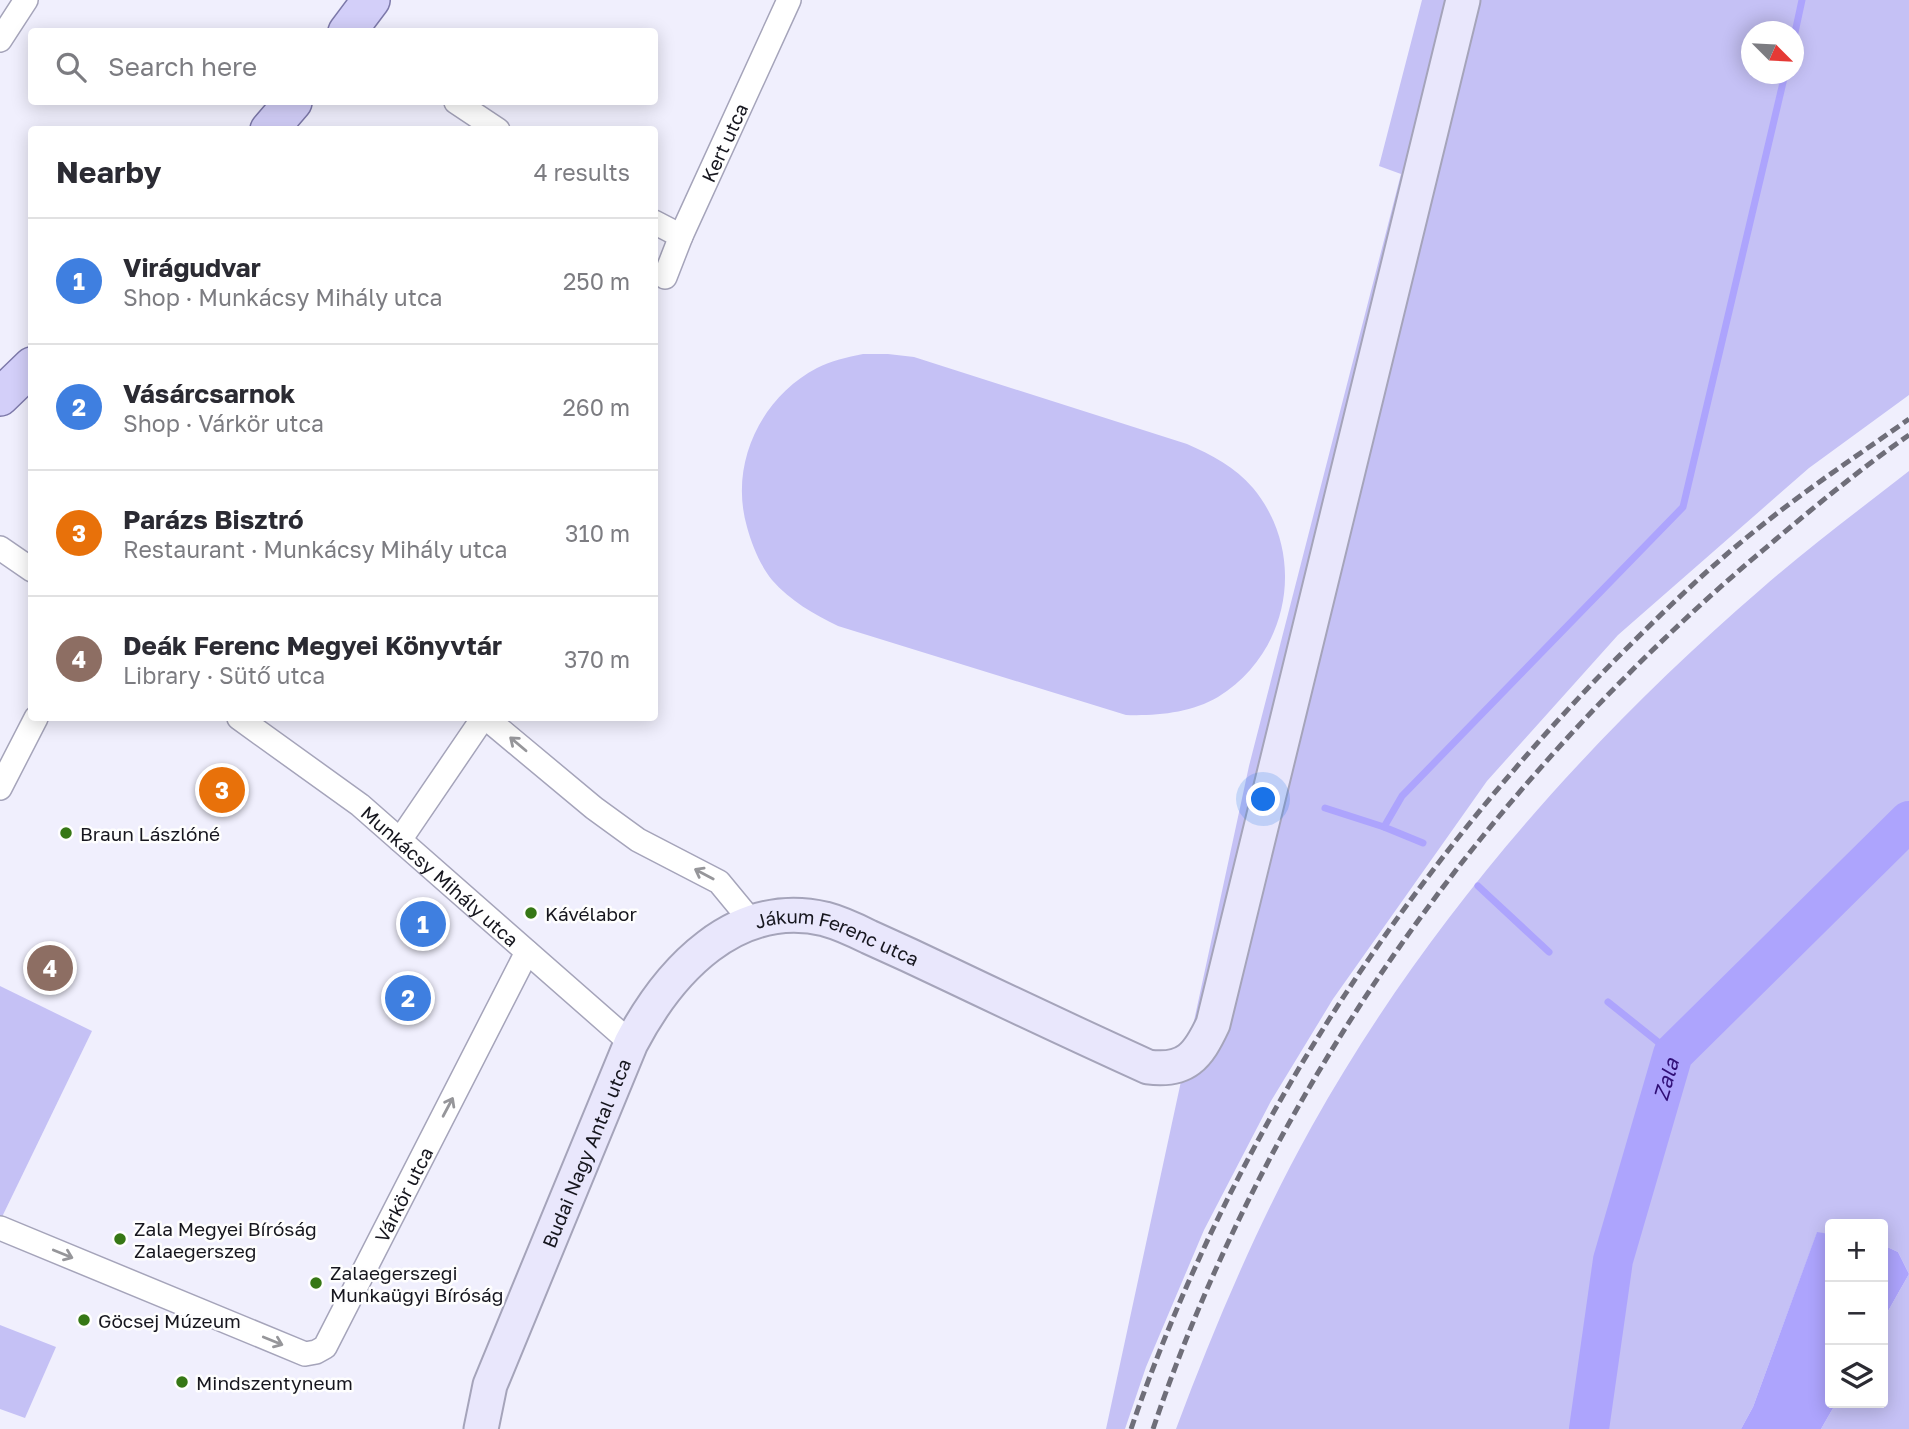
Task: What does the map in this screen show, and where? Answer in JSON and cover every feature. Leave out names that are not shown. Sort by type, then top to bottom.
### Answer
[{"type":"main road","points":[[272,126],[290,105]]},
{"type":"main road","points":[[0,397],[28,370]]},
{"type":"street","points":[[0,40],[26,0]]},
{"type":"street","name":"Jákum Ferenc utca","points":[[489,721],[594,808],[638,840],[719,882],[752,922],[792,915],[836,923],[1148,1067],[1172,1068],[1184,1064],[1199,1049],[1213,1024],[1462,0]]},
{"type":"street","name":"Kert utca","points":[[665,277],[781,3]]},
{"type":"street","points":[[464,115],[489,126]]},
{"type":"street","points":[[658,224],[681,236]]},
{"type":"street","points":[[0,548],[28,567]]},
{"type":"street","points":[[0,788],[34,721]]},
{"type":"street","name":"Munkácsy Mihály utca","points":[[243,721],[360,805],[631,1043]]},
{"type":"street","points":[[400,840],[483,721]]},
{"type":"street","name":"Budai Nagy Antal utca","points":[[481,1429],[489,1385],[631,1043],[656,1001],[689,961],[730,931],[752,922]]},
{"type":"street","name":"Várkör utca","points":[[0,1228],[305,1354],[316,1353],[325,1347],[527,952]]},
{"type":"street","points":[[467,1429],[489,1385]]},
{"type":"shaded area","points":[[1422,0],[1909,0],[1909,395],[1809,468],[1618,635],[1487,781],[1333,999],[1271,1101],[1204,1230],[1146,1367],[1125,1429],[1106,1429],[1249,766],[1401,174],[1379,166]]},
{"type":"shaded area","points":[[863,354],[914,357],[1187,444],[1231,468],[1253,488],[1270,514],[1281,542],[1285,571],[1283,600],[1275,628],[1262,654],[1243,678],[1218,697],[1196,707],[1149,715],[1126,715],[838,626],[794,601],[768,574],[751,541],[743,504],[742,480],[746,457],[765,415],[779,397],[797,381],[817,368]]},
{"type":"shaded area","points":[[1909,471],[1909,1274],[1898,1252],[1888,1247],[1888,1219],[1825,1219],[1825,1234],[1817,1233],[1753,1407],[1741,1429],[1176,1429],[1238,1275],[1273,1200],[1312,1126],[1405,978],[1457,907],[1571,773],[1695,648],[1815,544]]},
{"type":"shaded area","points":[[0,986],[92,1031],[1,1219],[0,1219]]},
{"type":"shaded area","points":[[1817,1232],[1825,1233],[1825,1408],[1833,1408],[1821,1429],[1741,1429],[1753,1407]]},
{"type":"shaded area","points":[[1888,1247],[1898,1252],[1909,1274],[1888,1311]]},
{"type":"shaded area","points":[[1909,1274],[1909,1429],[1821,1429],[1833,1408],[1888,1408],[1888,1311]]},
{"type":"shaded area","points":[[0,1325],[56,1347],[25,1418],[0,1409]]},
{"type":"waterway","points":[[1797,21],[1802,0]]},
{"type":"waterway","points":[[1423,843],[1384,827],[1402,796],[1683,507],[1783,84]]},
{"type":"waterway","points":[[1325,808],[1384,827]]},
{"type":"waterway","name":"Zala","points":[[1589,1429],[1613,1260],[1673,1054],[1909,821]]},
{"type":"waterway","points":[[1478,886],[1549,952]]},
{"type":"waterway","points":[[1608,1002],[1673,1054]]},
{"type":"railway","points":[[1131,1429],[1172,1322],[1219,1217],[1272,1115],[1331,1016],[1395,921],[1465,829],[1539,742],[1617,658],[1687,590],[1779,512],[1909,419]]},
{"type":"railway","points":[[1153,1429],[1200,1305],[1257,1184],[1321,1068],[1393,956],[1473,849],[1559,747],[1651,652],[1788,529],[1909,435]]},
{"type":"place","name":"Parázs Bisztró","points":[[222,790]]},
{"type":"place","name":"Braun Lászlóné","points":[[66,833]]},
{"type":"place","name":"Kávélabor","points":[[531,913]]},
{"type":"place","name":"Virágudvar","points":[[423,924]]},
{"type":"place","name":"Deák Ferenc Megyei Könyvtár","points":[[50,968]]},
{"type":"place","name":"Vásárcsarnok","points":[[408,998]]},
{"type":"place","name":"Zala Megyei Bíróság Zalaegerszeg","points":[[120,1239]]},
{"type":"place","name":"Zalaegerszegi Munkaügyi Bíróság","points":[[316,1283]]},
{"type":"place","name":"Göcsej Múzeum","points":[[84,1320]]},
{"type":"place","name":"Mindszentyneum","points":[[182,1382]]}]
